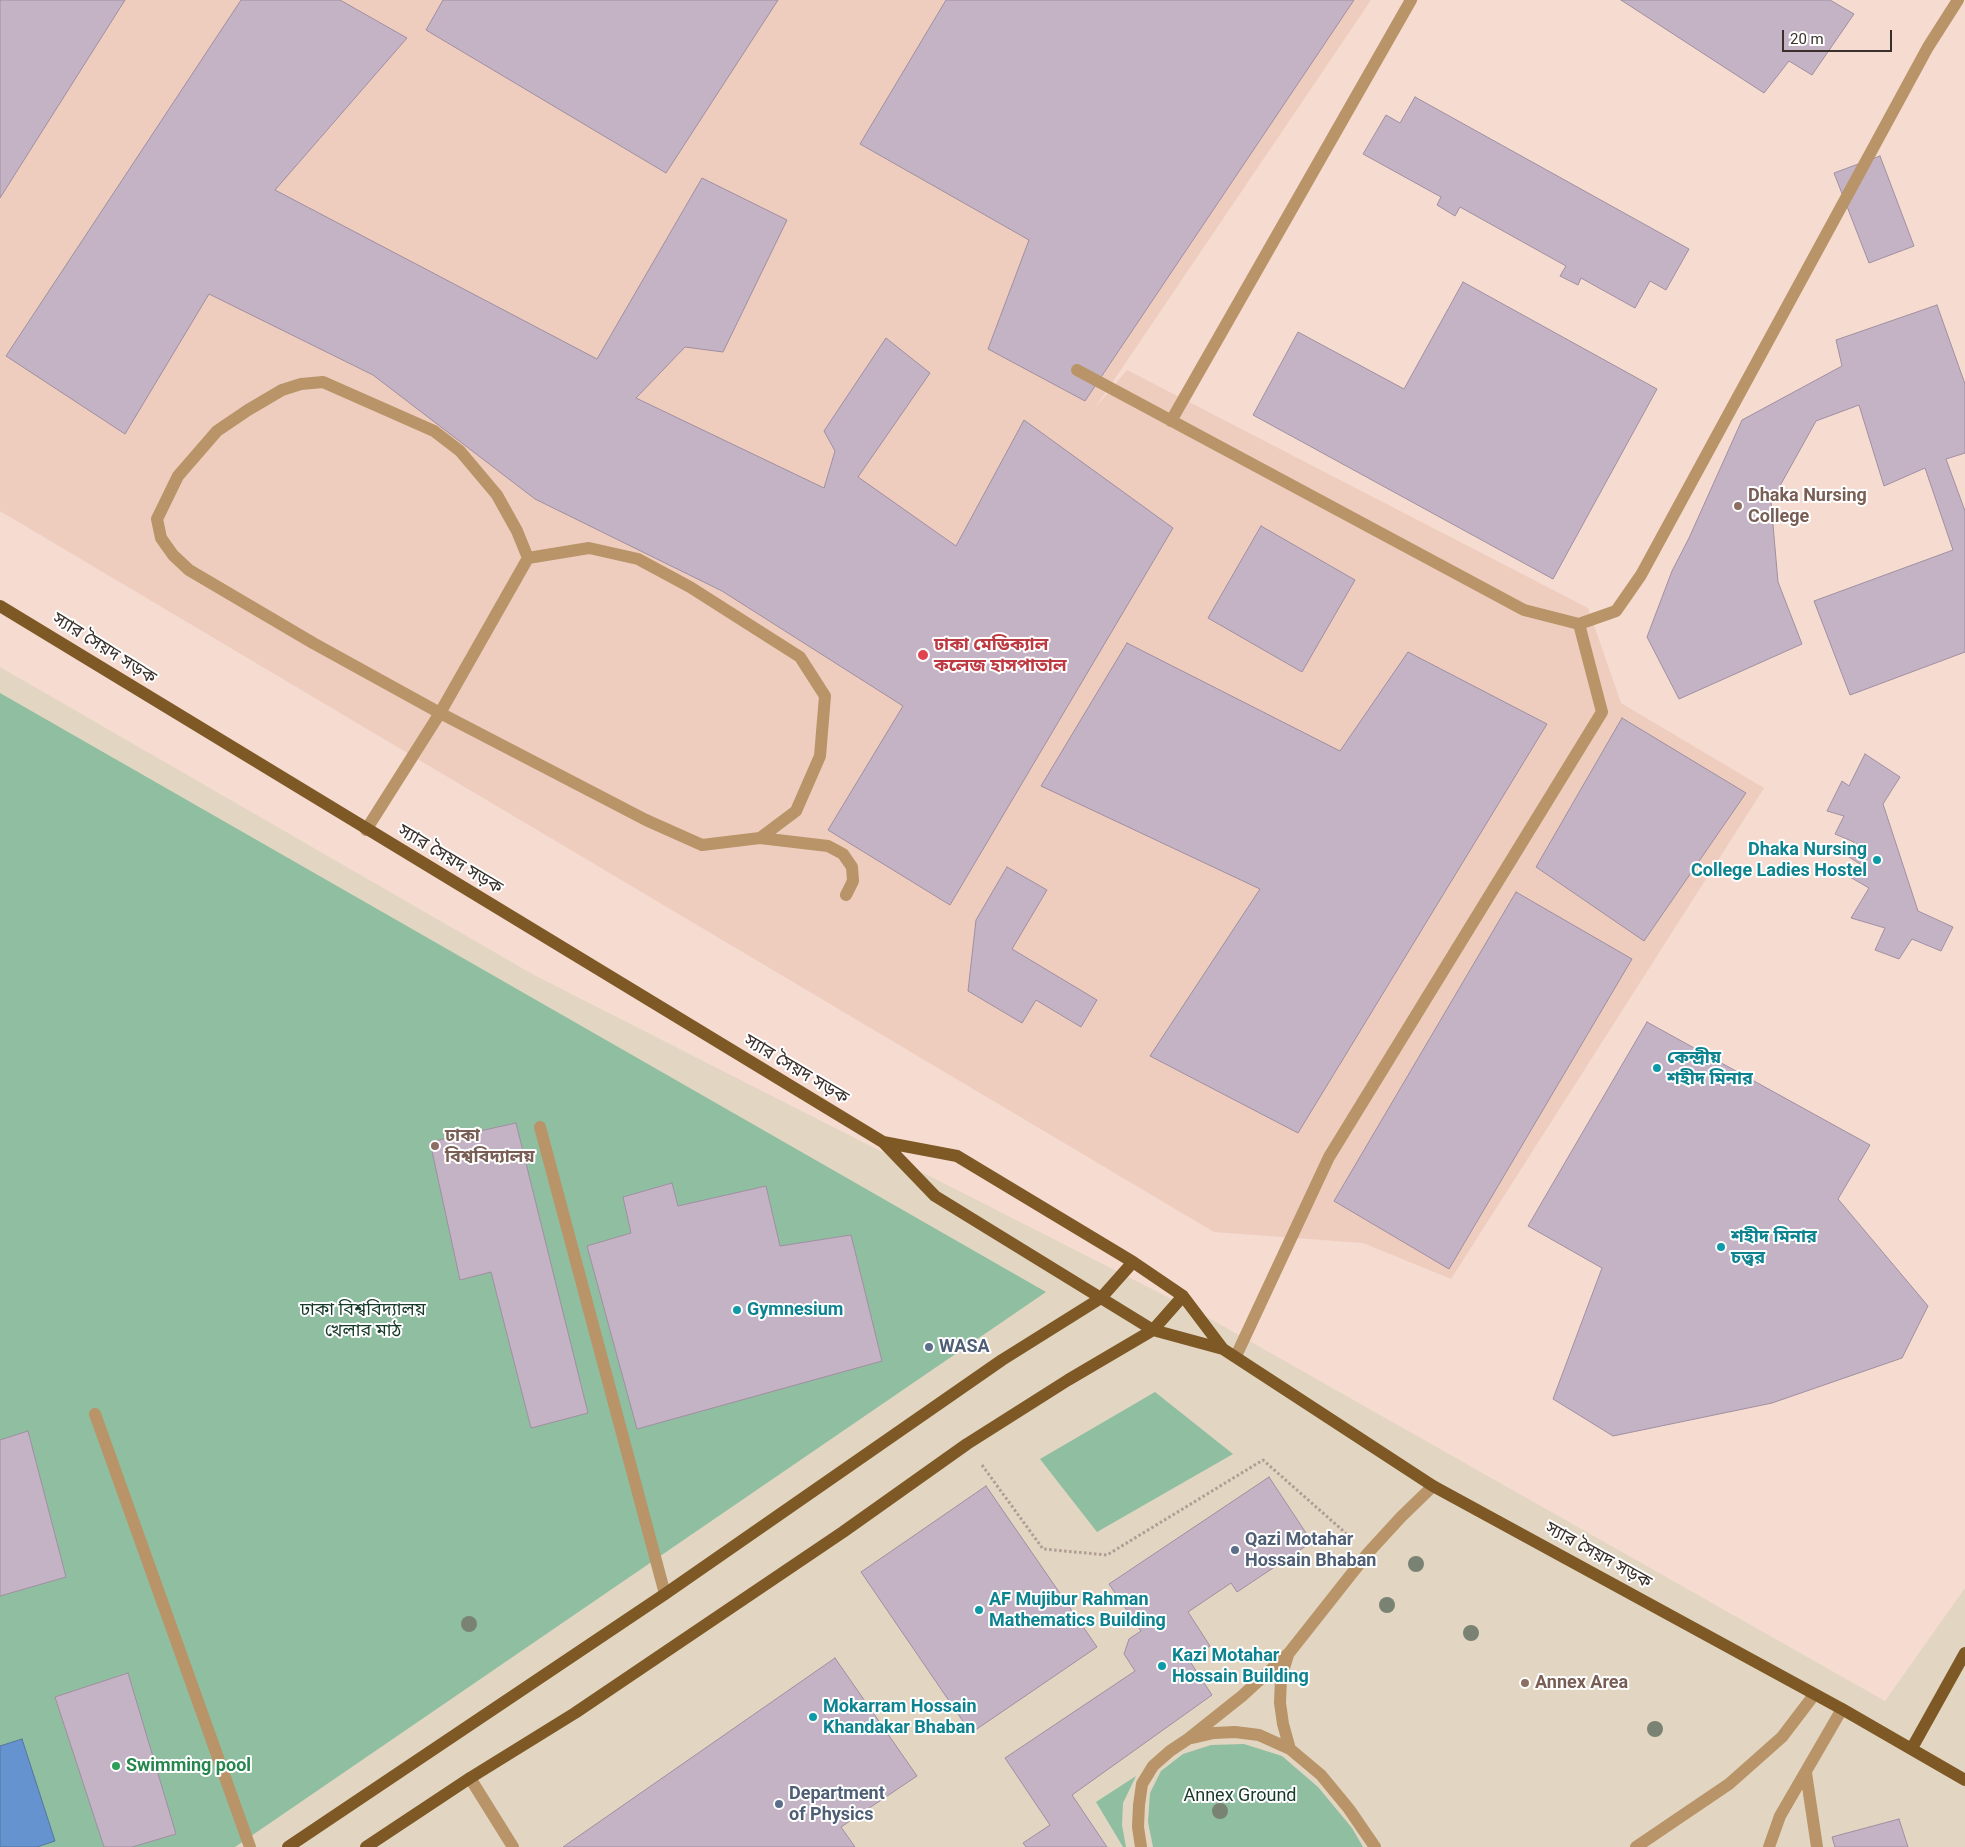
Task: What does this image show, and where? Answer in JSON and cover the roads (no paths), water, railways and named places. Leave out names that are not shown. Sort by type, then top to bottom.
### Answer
[{"type":"main road","name":"স্যার সৈয়দ সড়ক","points":[[0,606],[366,830],[883,1142],[935,1196],[1153,1330],[1223,1349],[1236,1356],[1433,1486],[1842,1709],[1965,1780]]},
{"type":"main road","name":"স্যার সৈয়দ সড়ক","points":[[883,1142],[957,1156],[1134,1262],[1183,1296],[1223,1349]]},
{"type":"main road","points":[[288,1847],[665,1594],[1002,1360],[1101,1298],[1134,1262]]},
{"type":"main road","points":[[366,1847],[470,1778],[600,1696],[843,1532],[967,1444],[1068,1380],[1153,1330],[1183,1296]]},
{"type":"main road","points":[[1912,1748],[1965,1653]]},
{"type":"lane","points":[[1171,421],[1411,0]]},
{"type":"lane","points":[[1077,370],[1524,610],[1580,624],[1616,611],[1641,575],[1928,47],[1958,0]]},
{"type":"lane","points":[[528,558],[517,531],[497,495],[460,451],[434,431],[323,382],[301,384],[282,390],[217,431],[178,476],[157,519],[161,538],[173,555],[189,570],[313,643],[440,713],[646,820],[702,845],[760,838],[828,846],[843,854],[852,867],[853,881],[846,895]]},
{"type":"lane","points":[[528,558],[589,548],[638,559],[690,587],[800,656],[826,696],[820,756],[796,811],[760,838]]},
{"type":"lane","points":[[366,830],[440,713],[528,558]]},
{"type":"lane","points":[[1236,1356],[1329,1156],[1602,712],[1580,624]]},
{"type":"lane","points":[[540,1127],[665,1594]]},
{"type":"lane","points":[[95,1414],[250,1847]]},
{"type":"lane","points":[[1142,1847],[1138,1827],[1139,1805],[1142,1784],[1153,1766],[1242,1696],[1289,1653],[1368,1553],[1433,1486]]},
{"type":"lane","points":[[1289,1653],[1281,1678],[1280,1703],[1283,1724],[1290,1749]]},
{"type":"lane","points":[[1636,1847],[1729,1784],[1782,1737],[1814,1695]]},
{"type":"lane","points":[[1769,1847],[1780,1816],[1842,1709]]},
{"type":"lane","points":[[1188,1739],[1214,1733],[1236,1732],[1259,1735],[1290,1749],[1321,1775],[1349,1809],[1375,1847]]},
{"type":"lane","points":[[1806,1773],[1817,1847]]},
{"type":"lane","points":[[470,1778],[513,1847]]},
{"type":"water","points":[[22,1739],[55,1841],[37,1847],[0,1847],[0,1746]]},
{"type":"place","name":"Dhaka Nursing College","points":[[1738,506]]},
{"type":"place","name":"ঢাকা মেডিক্যাল কলেজ হাসপাতাল","points":[[923,655]]},
{"type":"place","name":"Dhaka Nursing College Ladies Hostel","points":[[1877,860]]},
{"type":"place","name":"কেন্দ্রীয় শহীদ মিনার","points":[[1657,1068]]},
{"type":"place","name":"ঢাকা বিশ্ববিদ্যালয়","points":[[435,1146]]},
{"type":"place","name":"শহীদ মিনার চত্ত্বর","points":[[1721,1247]]},
{"type":"place","name":"Gymnesium","points":[[737,1310]]},
{"type":"place","name":"WASA","points":[[929,1347]]},
{"type":"place","name":"Qazi Motahar Hossain Bhaban","points":[[1235,1550]]},
{"type":"place","name":"AF Mujibur Rahman Mathematics Building","points":[[979,1610]]},
{"type":"place","name":"Kazi Motahar Hossain Building","points":[[1162,1666]]},
{"type":"place","name":"Annex Area","points":[[1525,1683]]},
{"type":"place","name":"Mokarram Hossain Khandakar Bhaban","points":[[813,1717]]},
{"type":"place","name":"Swimming pool","points":[[116,1766]]},
{"type":"place","name":"Department of Physics","points":[[779,1804]]},
{"type":"park label","name":"ঢাকা বিশ্ববিদ্যালয় খেলার মাঠ","points":[[363,1320]]},
{"type":"park label","name":"Annex Ground","points":[[1240,1796]]}]
